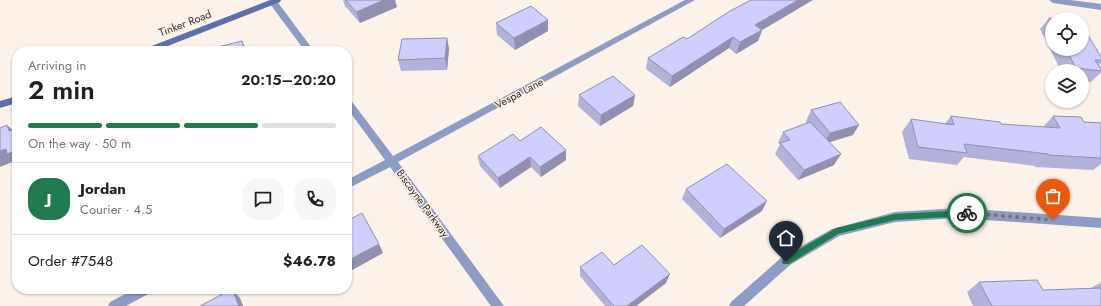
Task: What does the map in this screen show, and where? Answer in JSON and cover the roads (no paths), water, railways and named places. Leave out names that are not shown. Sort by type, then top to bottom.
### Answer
[{"type":"street","name":"Vespa Lane","points":[[352,182],[691,0]]},
{"type":"street","points":[[1053,0],[1101,7]]},
{"type":"street","points":[[275,1],[306,46]]},
{"type":"street","name":"Tinker Road","points":[[160,46],[275,1]]},
{"type":"street","points":[[0,105],[12,101]]},
{"type":"street","name":"Biscayne Parkway","points":[[352,108],[498,306]]},
{"type":"street","points":[[735,306],[786,262],[836,232],[895,217],[958,213],[1101,223]]},
{"type":"street","points":[[114,306],[137,294]]}]
